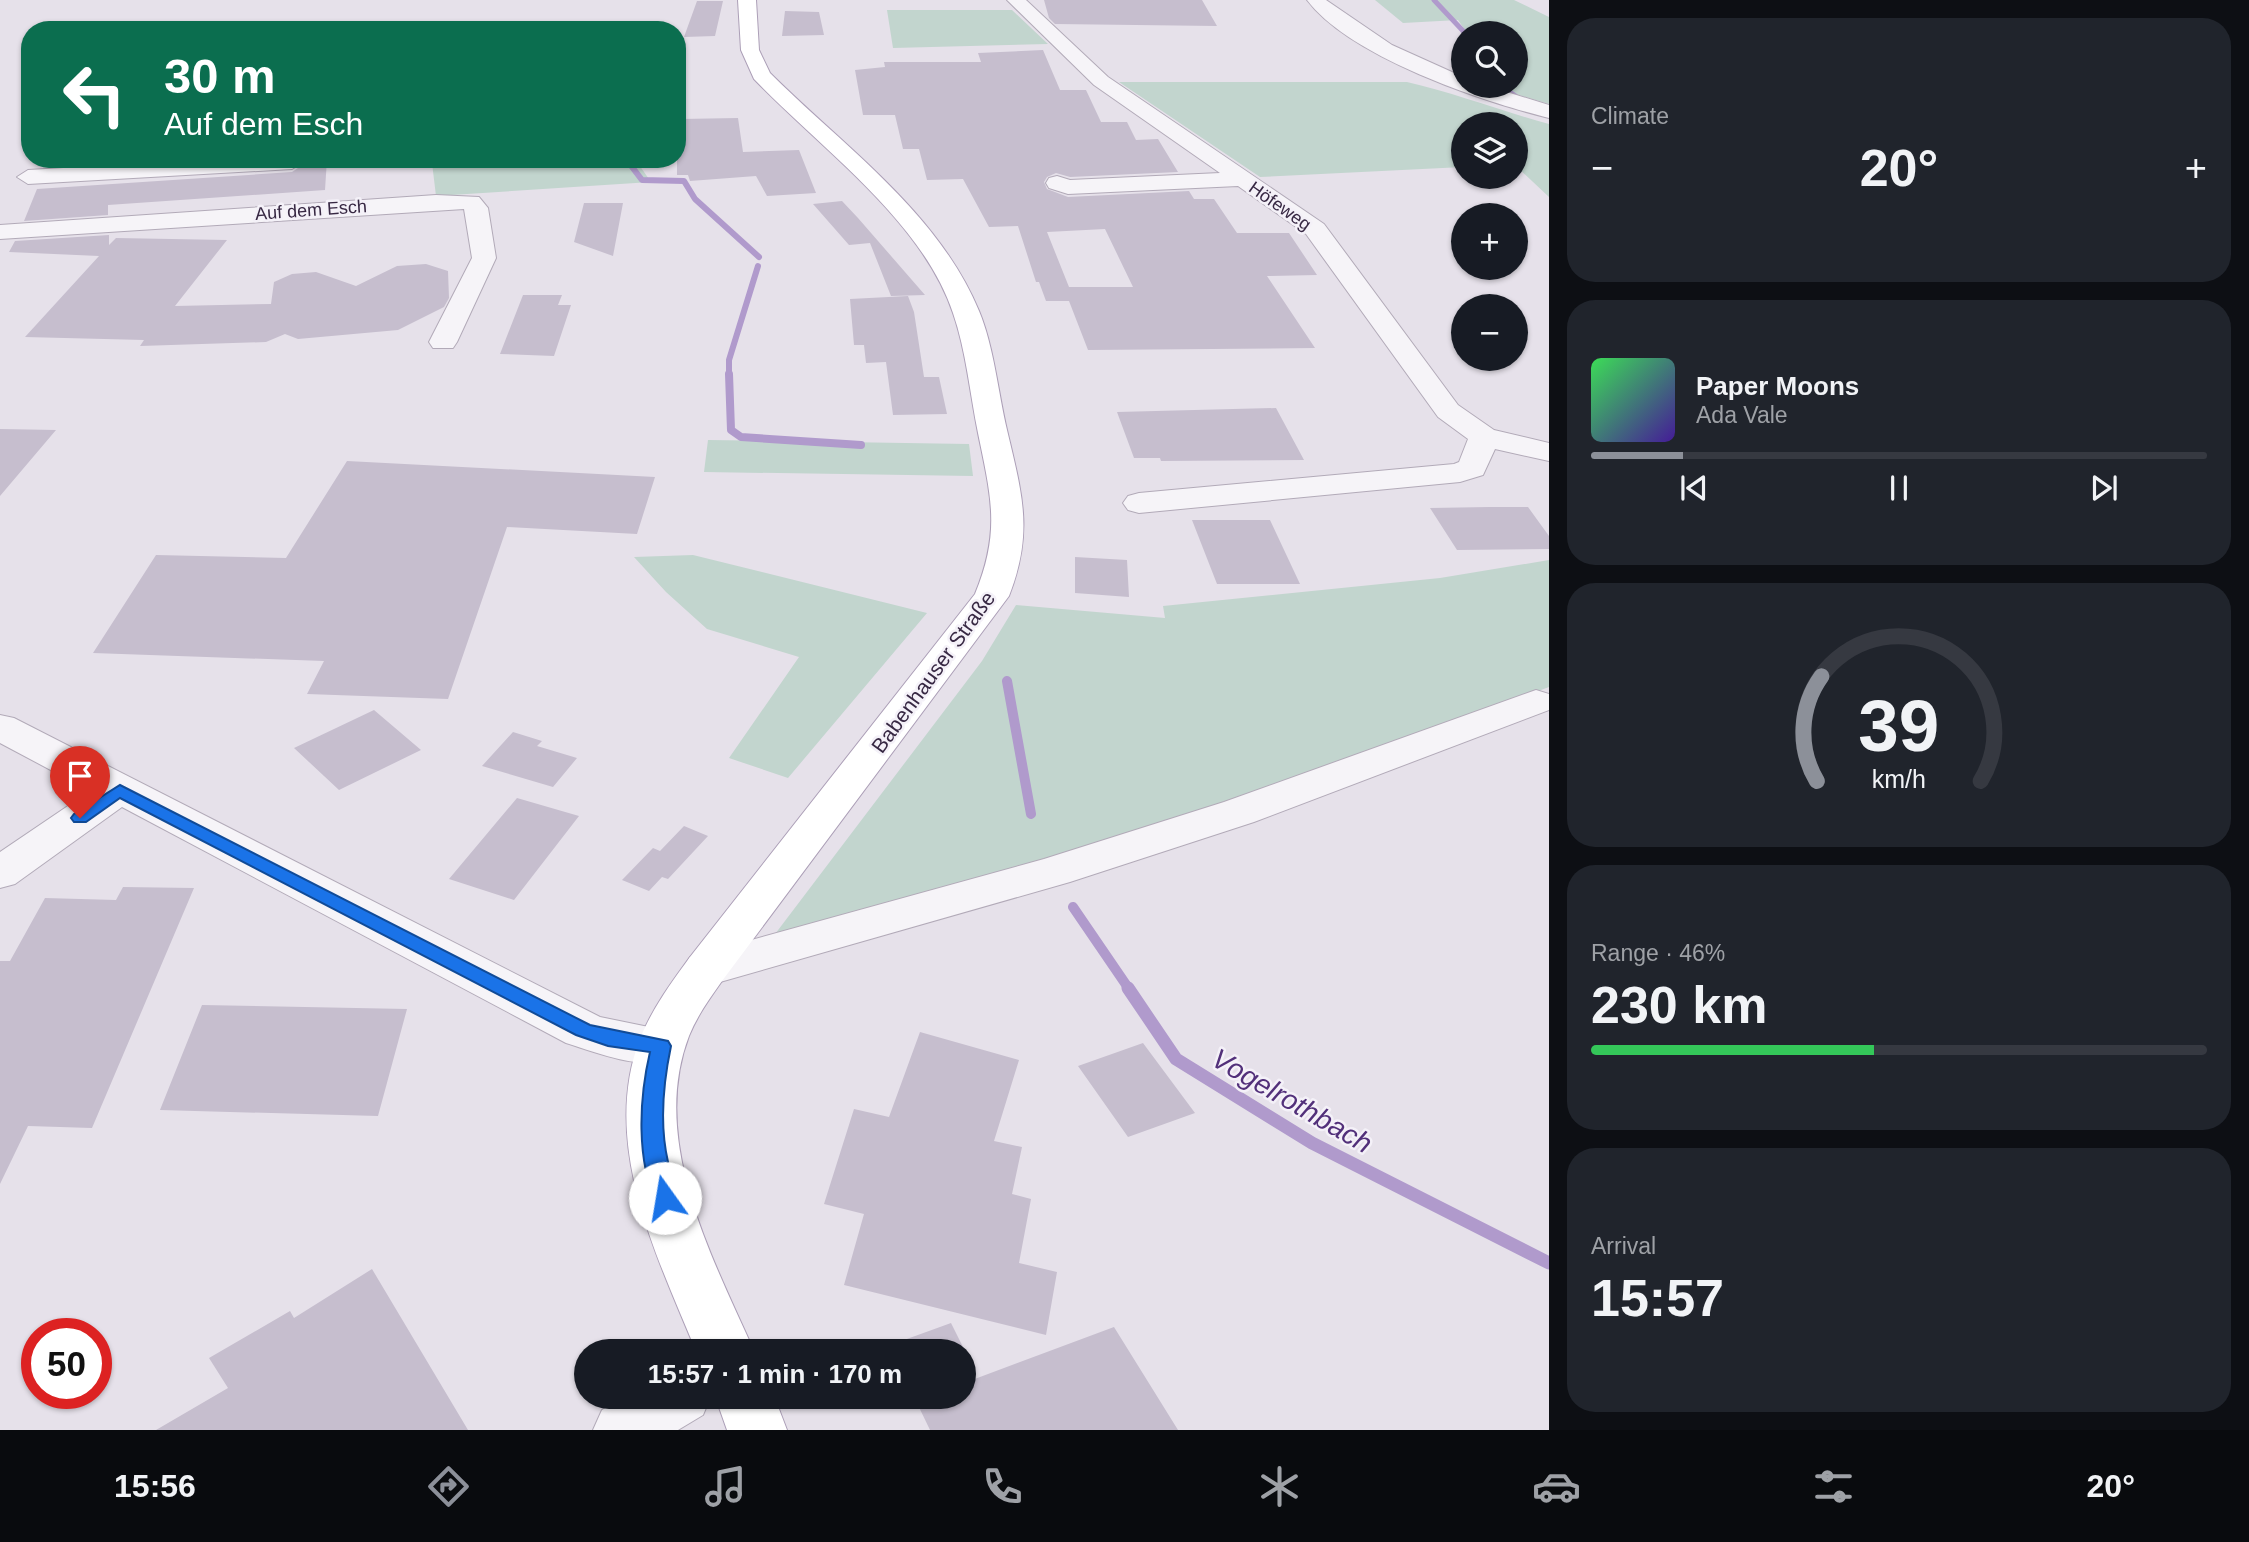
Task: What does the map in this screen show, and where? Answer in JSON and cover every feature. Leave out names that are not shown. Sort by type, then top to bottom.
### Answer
[{"type":"main road","name":"Babenhauser Straße","points":[[720,1339],[678,1236],[656,1157],[653,1082],[661,1046],[684,1002],[706,970],[971,628],[992,596],[1008,545],[1009,506],[967,314],[956,284],[914,228],[761,75],[750,50],[747,0]]},
{"type":"main road","points":[[749,1409],[757,1430]]},
{"type":"street","name":"Höfeweg","points":[[1016,0],[1101,81],[1315,229],[1448,411],[1484,437],[1549,452]]},
{"type":"street","points":[[1316,0],[1361,35],[1394,55],[1451,79]]},
{"type":"street","points":[[1505,98],[1549,112]]},
{"type":"street","points":[[38,168],[19,182],[210,168]]},
{"type":"street","points":[[1057,183],[1068,187],[1242,179]]},
{"type":"street","name":"Auf dem Esch","points":[[0,232],[457,200],[471,202],[476,208],[484,258],[443,342]]},
{"type":"street","points":[[1139,503],[1460,473],[1472,468],[1484,437]]},
{"type":"street","points":[[706,970],[1055,871],[1239,812],[1536,702]]},
{"type":"street","points":[[0,727],[583,1030],[608,1038],[661,1046]]},
{"type":"street","points":[[0,873],[120,790]]},
{"type":"street","points":[[623,1430],[659,1409]]},
{"type":"shaded area","points":[[1375,0],[1514,0],[1549,17],[1549,104],[1528,98],[1528,21],[1458,20],[1403,23]]},
{"type":"shaded area","points":[[887,10],[1012,10],[1048,44],[893,48]]},
{"type":"shaded area","points":[[1119,82],[1407,82],[1451,94],[1451,98],[1464,98],[1510,112],[1451,112],[1451,168],[1260,177]]},
{"type":"shaded area","points":[[1528,118],[1549,124],[1549,197],[1528,177]]},
{"type":"shaded area","points":[[433,168],[641,168],[651,182],[436,196]]},
{"type":"shaded area","points":[[708,440],[969,444],[973,476],[704,472]]},
{"type":"shaded area","points":[[693,555],[927,613],[788,778],[729,758],[799,657],[707,629],[666,592],[634,557]]},
{"type":"shaded area","points":[[1549,560],[1549,687],[1238,805],[766,946],[982,661],[1016,605],[1165,618],[1163,606],[1440,578]]},
{"type":"building","points":[[1044,0],[1202,0],[1217,26],[1055,24],[1049,18]]},
{"type":"building","points":[[697,1],[723,1],[715,36],[686,37]]},
{"type":"building","points":[[785,11],[819,12],[824,35],[782,36]]},
{"type":"building","points":[[1043,50],[1060,90],[1086,90],[1101,122],[1127,122],[1136,140],[1158,139],[1178,172],[1070,177],[1056,173],[1047,177],[1044,182],[1047,189],[1068,197],[1189,191],[1194,199],[1214,199],[1237,233],[1289,233],[1317,275],[1267,276],[1315,348],[1088,350],[1069,301],[1046,301],[1039,282],[1036,282],[1018,226],[989,227],[963,179],[927,180],[919,149],[903,149],[895,115],[863,115],[855,70],[885,67],[884,62],[981,62],[978,53]],"holes":[[[1105,229],[1133,287],[1069,287],[1047,232]]]},
{"type":"building","points":[[738,118],[743,152],[799,150],[816,193],[767,196],[756,176],[690,181],[688,175],[677,175],[677,168],[686,168],[686,119]]},
{"type":"building","points":[[298,168],[326,168],[325,190],[108,205],[108,215],[24,221],[37,189],[292,172]]},
{"type":"building","points":[[842,201],[925,295],[891,296],[870,243],[849,245],[813,204]]},
{"type":"building","points":[[584,203],[623,203],[613,256],[574,242]]},
{"type":"building","points":[[109,235],[109,245],[116,238],[227,240],[175,306],[271,304],[274,282],[292,274],[316,272],[356,286],[397,266],[426,264],[448,271],[449,298],[444,307],[398,330],[298,339],[285,334],[266,342],[140,346],[144,340],[25,337],[99,256],[9,252],[15,241]]},
{"type":"building","points":[[523,295],[562,295],[558,305],[571,305],[554,356],[500,354]]},
{"type":"building","points":[[908,296],[914,312],[924,377],[939,377],[947,414],[893,415],[886,362],[866,363],[864,345],[854,345],[850,299]]},
{"type":"building","points":[[1276,408],[1304,460],[1161,461],[1160,458],[1134,458],[1117,412]]},
{"type":"building","points":[[0,429],[56,430],[0,496]]},
{"type":"building","points":[[347,461],[655,477],[637,534],[507,527],[448,699],[307,694],[324,661],[93,653],[156,555],[286,558]]},
{"type":"building","points":[[1528,507],[1549,536],[1549,549],[1457,550],[1430,508]]},
{"type":"building","points":[[1192,520],[1270,520],[1300,584],[1217,584]]},
{"type":"building","points":[[1075,557],[1127,560],[1129,597],[1075,593]]},
{"type":"building","points":[[374,710],[421,750],[339,790],[294,748]]},
{"type":"building","points":[[513,732],[542,741],[537,746],[577,758],[553,787],[482,766]]},
{"type":"building","points":[[517,798],[579,816],[514,900],[449,879]]},
{"type":"building","points":[[684,826],[708,836],[668,879],[662,877],[649,891],[622,880],[653,848],[660,851]]},
{"type":"building","points":[[123,887],[194,888],[92,1128],[28,1126],[0,1184],[0,961],[10,961],[45,898],[116,900]]},
{"type":"building","points":[[202,1005],[407,1009],[378,1116],[160,1110]]},
{"type":"building","points":[[920,1032],[1019,1060],[994,1141],[1022,1147],[1012,1194],[1031,1199],[1019,1263],[1057,1272],[1046,1335],[844,1285],[864,1214],[824,1204],[854,1109],[889,1117]]},
{"type":"building","points":[[1143,1043],[1195,1113],[1128,1137],[1078,1066]]},
{"type":"building","points":[[372,1269],[468,1430],[156,1430],[228,1388],[209,1358],[290,1311],[294,1318]]},
{"type":"building","points":[[951,1323],[959,1339],[907,1339]]},
{"type":"building","points":[[1114,1327],[1178,1430],[930,1430],[920,1409],[976,1409],[976,1379]]},
{"type":"waterway","points":[[1434,0],[1454,21]]},
{"type":"waterway","name":"Vogelrothbach","points":[[633,168],[642,180],[684,181],[695,199],[759,257]]},
{"type":"waterway","name":"Vogelrothbach","points":[[729,374],[729,360],[758,266]]},
{"type":"waterway","name":"Vogelrothbach","points":[[729,374],[731,430],[741,437],[861,445]]},
{"type":"waterway","name":"Vogelrothbach","points":[[1007,681],[1031,814]]},
{"type":"waterway","name":"Vogelrothbach","points":[[1073,907],[1129,989]]},
{"type":"waterway","name":"Vogelrothbach","points":[[1128,988],[1176,1059],[1312,1143],[1549,1263]]},
{"type":"route","points":[[80,818],[120,790],[583,1030],[608,1038],[661,1046],[653,1082],[652,1114],[656,1157],[665,1198]]}]
